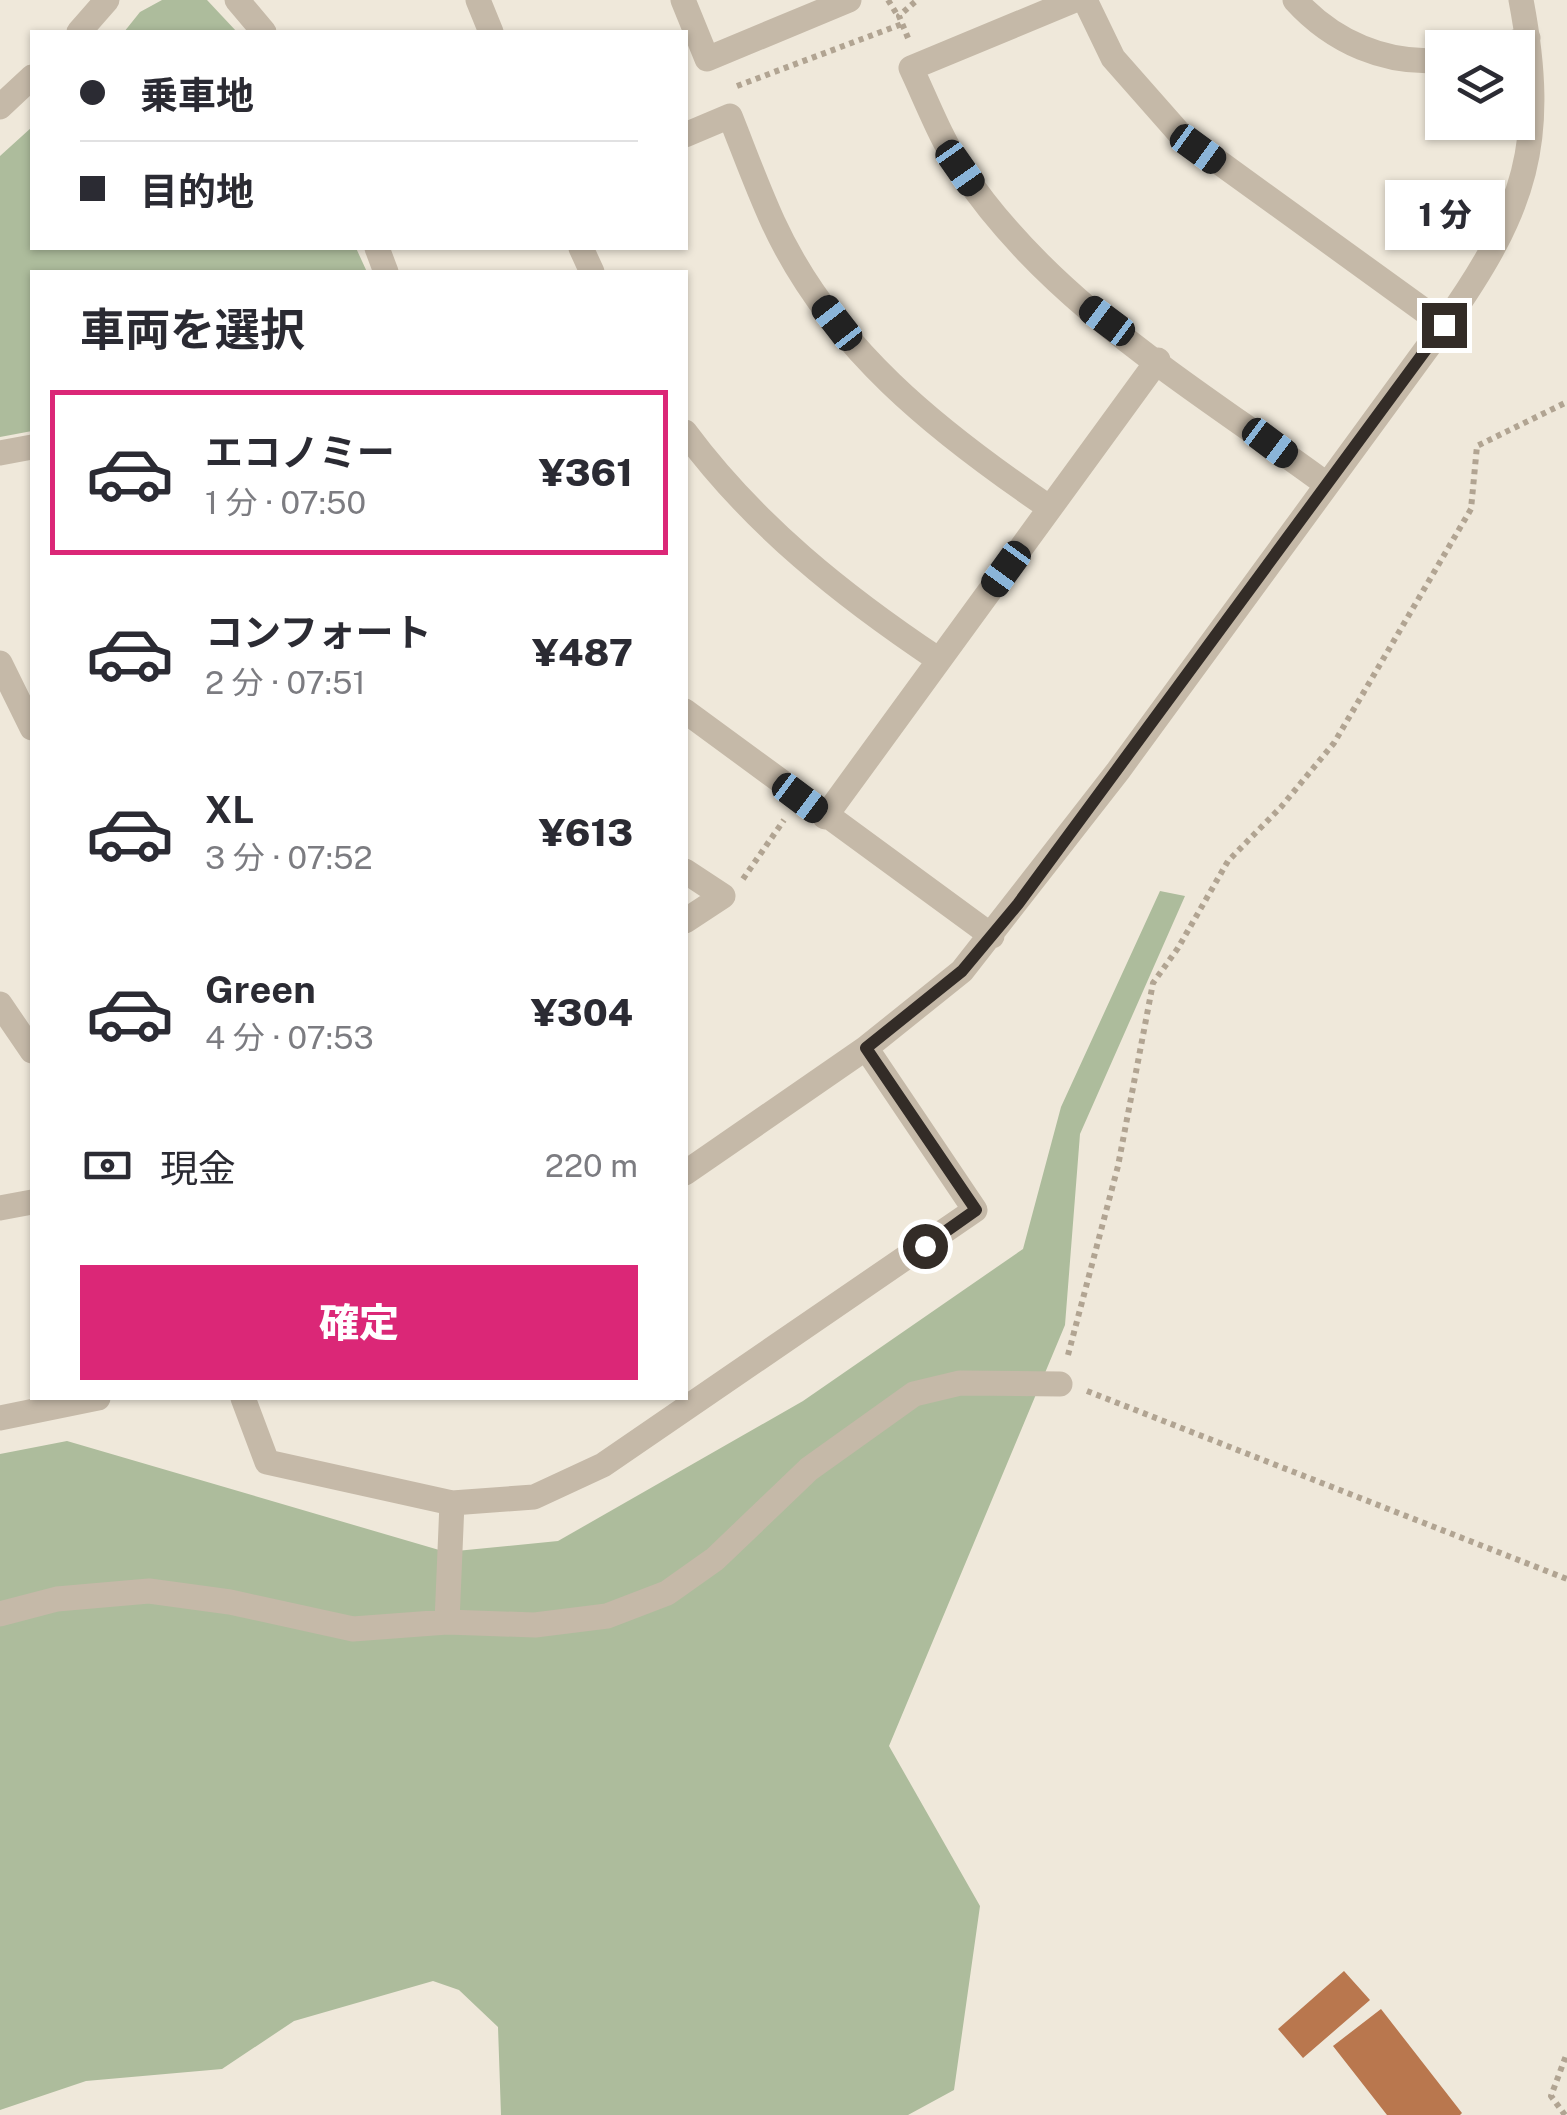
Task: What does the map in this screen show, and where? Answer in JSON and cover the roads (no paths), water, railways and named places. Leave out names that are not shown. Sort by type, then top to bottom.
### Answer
[{"type":"street","points":[[81,30],[108,0]]},
{"type":"street","points":[[478,0],[490,30]]},
{"type":"street","points":[[683,0],[707,60],[849,0]]},
{"type":"street","points":[[1075,0],[911,68],[944,141],[982,200],[1082,302],[1326,484]]},
{"type":"street","points":[[1085,0],[1113,58],[1180,134],[1444,325]]},
{"type":"street","points":[[1295,0],[1326,29],[1376,54],[1425,62]]},
{"type":"street","points":[[1521,0],[1527,30]]},
{"type":"street","points":[[0,107],[30,80]]},
{"type":"street","points":[[688,134],[730,116],[774,224],[850,340],[904,399],[940,430],[1050,508]]},
{"type":"street","points":[[688,1171],[929,1000],[992,936],[1484,268],[1517,200],[1531,140]]},
{"type":"street","points":[[825,817],[1158,360]]},
{"type":"street","points":[[688,436],[732,492],[816,570],[939,660]]},
{"type":"street","points":[[0,453],[30,448]]},
{"type":"street","points":[[0,664],[30,724]]},
{"type":"street","points":[[688,713],[992,936]]},
{"type":"street","points":[[688,873],[723,896],[688,919]]},
{"type":"street","points":[[0,1004],[30,1048]]},
{"type":"street","points":[[243,1400],[267,1462],[452,1502],[534,1497],[603,1464],[976,1210],[866,1048]]},
{"type":"street","points":[[0,1208],[30,1202]]},
{"type":"street","points":[[0,1614],[57,1600],[149,1591],[230,1602],[353,1630],[447,1622],[506,1626],[608,1616],[667,1593],[714,1559],[808,1470],[914,1394],[960,1384],[1060,1384]]},
{"type":"street","points":[[0,1418],[88,1400]]},
{"type":"street","points":[[447,1622],[452,1502]]}]
